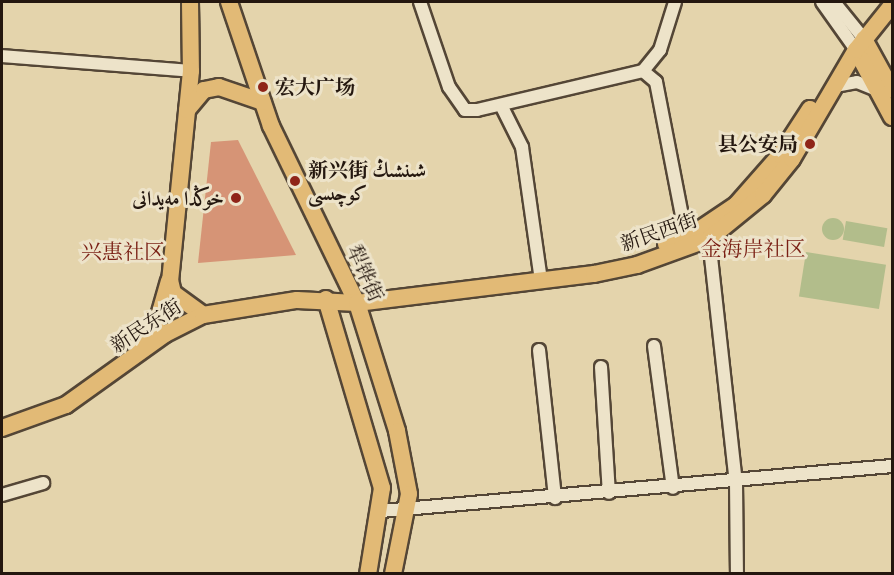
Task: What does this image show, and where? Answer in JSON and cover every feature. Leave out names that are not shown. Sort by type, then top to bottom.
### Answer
[{"type":"main road","points":[[190,2],[190,71],[170,280],[173,293],[203,315]]},
{"type":"main road","name":"犁铧街","points":[[229,2],[263,102],[355,298],[397,432],[409,494],[393,573]]},
{"type":"main road","name":"新民西街","points":[[702,235],[736,205],[780,156],[882,2]]},
{"type":"main road","name":"新民西街","points":[[326,299],[355,298],[637,265],[702,235],[763,195],[806,140],[857,40],[892,5]]},
{"type":"main road","points":[[857,40],[886,90],[892,117]]},
{"type":"main road","points":[[187,110],[204,90],[219,87],[263,102]]},
{"type":"main road","name":"新民东街","points":[[2,421],[63,396],[155,330],[170,280]]},
{"type":"main road","points":[[326,299],[379,469],[381,512],[368,573]]},
{"type":"main road","name":"新民东街","points":[[2,428],[66,405],[165,334],[203,315],[326,299]]},
{"type":"street","points":[[420,2],[448,87],[465,110],[502,107],[643,72],[660,50],[675,2]]},
{"type":"street","points":[[822,2],[857,40]]},
{"type":"street","points":[[834,2],[857,40]]},
{"type":"street","points":[[2,56],[190,71]]},
{"type":"street","points":[[643,72],[656,82],[684,226],[702,235],[736,482],[737,573]]},
{"type":"street","points":[[835,86],[857,82],[886,90]]},
{"type":"street","points":[[502,107],[522,147],[540,276]]},
{"type":"street","points":[[654,346],[673,488]]},
{"type":"street","points":[[539,350],[555,498]]},
{"type":"street","points":[[602,367],[609,493]]},
{"type":"street","points":[[381,512],[673,488],[892,466]]},
{"type":"street","points":[[2,495],[43,483]]},
{"type":"green space","points":[[833,218],[841,221],[844,229],[841,237],[833,240],[825,237],[822,229],[825,221]]},
{"type":"green space","points":[[846,221],[887,228],[884,247],[843,240]]},
{"type":"green space","points":[[806,252],[886,265],[879,309],[799,296]]},
{"type":"building","name":"خوڭدا مەيدانى","points":[[238,140],[296,255],[198,263],[211,142]]},
{"type":"place","name":"宏大广场","points":[[263,87]]},
{"type":"place","name":"县公安局","points":[[810,144]]},
{"type":"place","name":"新兴街 شىنشىڭ كوچىسى","points":[[295,181]]},
{"type":"place","name":"خوڭدا مەيدانى","points":[[236,198]]},
{"type":"district","name":"金海岸社区","points":[[753,249]]},
{"type":"district","name":"兴惠社区","points":[[123,252]]}]
